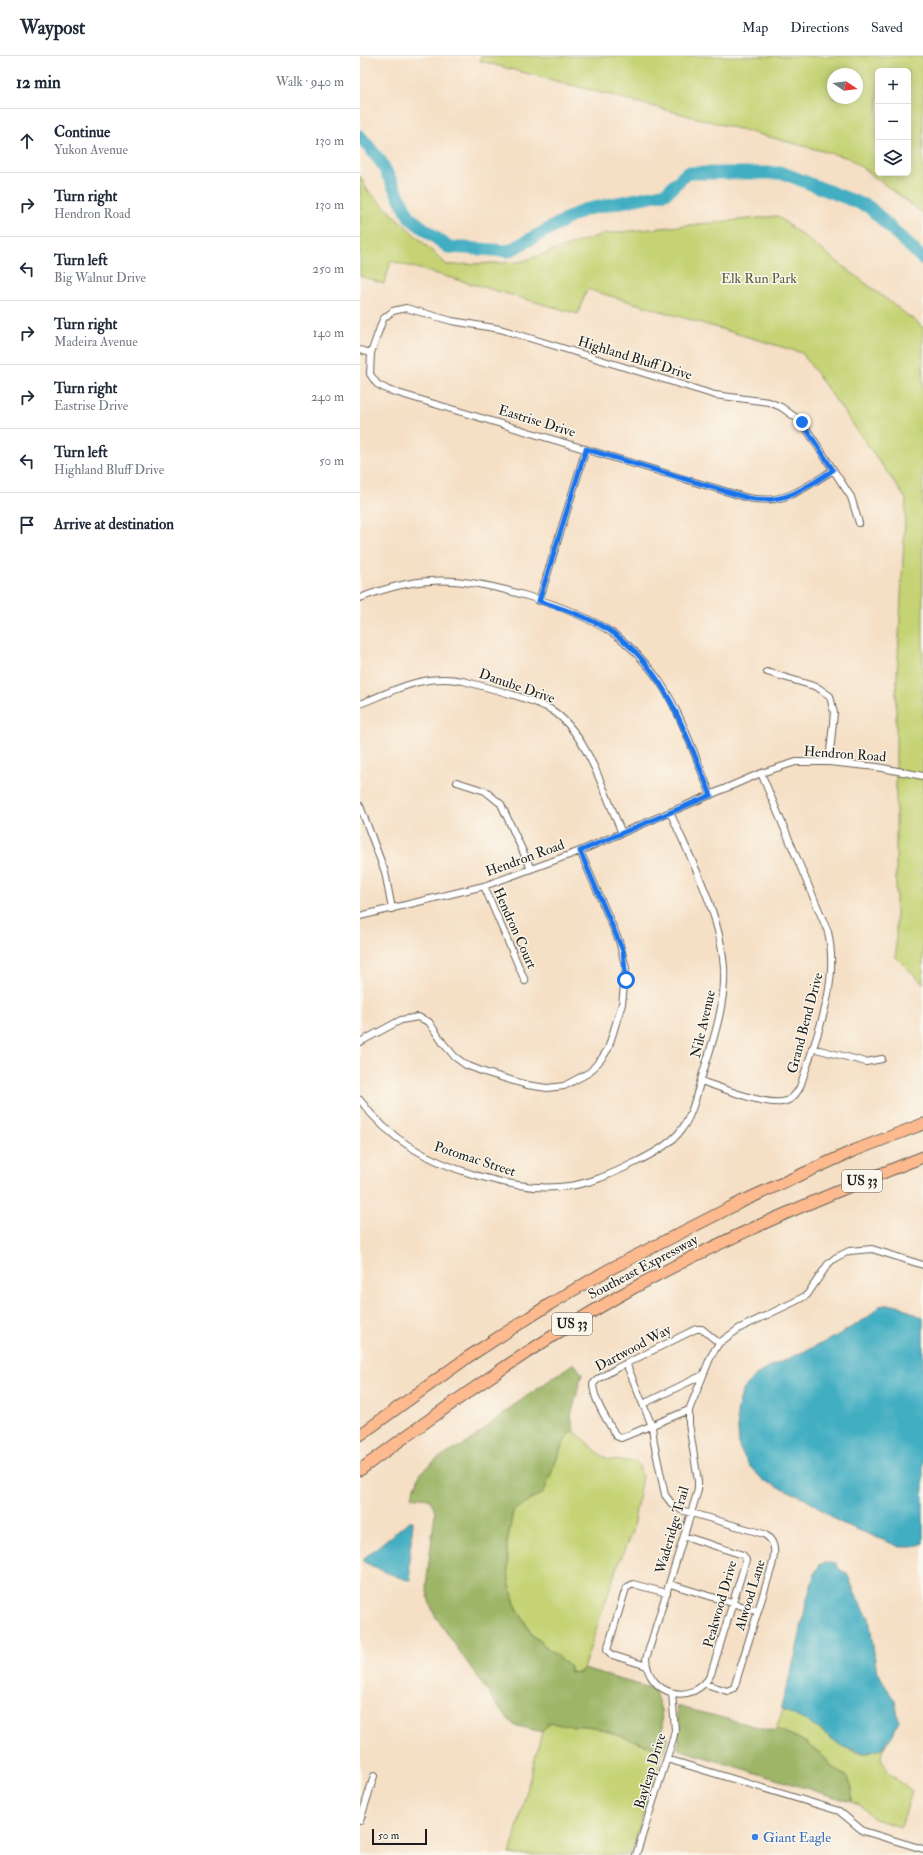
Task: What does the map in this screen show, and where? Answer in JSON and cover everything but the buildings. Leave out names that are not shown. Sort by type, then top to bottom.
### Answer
[{"type":"highway","name":"Southeast Expressway","points":[[360,1435],[468,1357],[550,1304],[608,1270],[741,1202],[853,1150],[923,1124]]},
{"type":"highway","name":"Southeast Expressway","points":[[360,1470],[490,1376],[618,1297],[717,1245],[777,1217],[923,1157]]},
{"type":"street","name":"Highland Bluff Drive","points":[[371,353],[383,319],[393,311],[399,309],[412,309],[462,323],[491,327],[715,395],[762,400],[775,404],[796,416],[802,422],[851,498],[859,523]]},
{"type":"street","points":[[360,350],[371,353]]},
{"type":"street","name":"Eastrise Drive","points":[[371,353],[370,374],[382,388],[757,500],[775,499],[793,494],[833,470]]},
{"type":"street","points":[[539,601],[586,449]]},
{"type":"street","points":[[360,597],[412,582],[462,581],[491,587],[539,601],[579,615],[604,628],[626,642],[652,670],[673,704],[711,795]]},
{"type":"street","points":[[767,672],[817,687],[830,696],[834,713],[829,762]]},
{"type":"street","name":"Danube Drive","points":[[360,704],[422,680],[443,678],[463,681],[549,708],[566,721],[584,746],[622,833]]},
{"type":"street","name":"Hendron Road","points":[[360,916],[484,886],[580,851],[761,773],[796,762],[829,762],[877,767],[923,776]]},
{"type":"street","name":"Grand Bend Drive","points":[[700,1081],[768,1101],[777,1103],[787,1101],[798,1092],[831,981],[832,962],[830,941],[820,911],[761,773]]},
{"type":"street","points":[[457,782],[485,791],[502,804],[531,869]]},
{"type":"street","points":[[360,806],[385,872],[392,908]]},
{"type":"street","name":"Nile Avenue","points":[[625,1168],[645,1158],[678,1134],[684,1125],[693,1107],[715,1035],[722,1000],[724,968],[722,943],[717,922],[670,812]]},
{"type":"street","points":[[360,1042],[401,1020],[418,1017],[429,1022],[448,1049],[470,1067],[537,1087],[564,1086],[590,1072],[608,1049],[622,1004],[626,980],[623,951],[580,851]]},
{"type":"street","name":"Hendron Court","points":[[484,886],[525,981]]},
{"type":"street","points":[[812,1048],[866,1062],[882,1059]]},
{"type":"street","name":"Potomac Street","points":[[360,1100],[382,1126],[410,1148],[447,1166],[496,1181],[528,1187],[559,1187],[598,1179],[625,1168]]},
{"type":"street","name":"Waderidge Trail","points":[[647,1666],[646,1659],[670,1584],[698,1485],[689,1424],[689,1410],[711,1356],[719,1343],[740,1328],[780,1310],[807,1294],[828,1264],[835,1258],[848,1251],[872,1249],[923,1265]]},
{"type":"street","name":"Dartwood Way","points":[[689,1410],[626,1438],[616,1436],[593,1384],[598,1379],[626,1363],[696,1329],[702,1329],[719,1343]]},
{"type":"street","points":[[626,1363],[652,1426],[654,1444],[666,1495],[672,1504],[681,1510],[691,1512]]},
{"type":"street","points":[[643,1404],[703,1375]]},
{"type":"street","name":"Alwood Lane","points":[[691,1512],[764,1534],[771,1538],[775,1554],[734,1688],[727,1691],[706,1684]]},
{"type":"street","name":"Peakwood Drive","points":[[684,1536],[745,1557],[717,1657],[706,1684]]},
{"type":"street","points":[[667,1593],[633,1584],[626,1588],[606,1650],[612,1655],[647,1666],[655,1681],[672,1693],[681,1695],[706,1684]]},
{"type":"street","points":[[670,1584],[758,1611]]},
{"type":"street","name":"Bayleap Drive","points":[[636,1855],[667,1759],[674,1730],[672,1693]]},
{"type":"street","points":[[667,1759],[839,1811],[863,1831],[923,1849]]},
{"type":"street","points":[[360,1821],[374,1776]]},
{"type":"green space","points":[[481,56],[923,56],[923,213],[849,158],[480,61]]},
{"type":"green space","name":"Elk Run Park","points":[[360,176],[367,190],[447,265],[520,262],[603,234],[777,216],[923,327],[923,984],[896,957],[896,696],[906,499],[802,353],[587,289],[578,314],[391,261],[384,284],[360,276]]},
{"type":"green space","points":[[574,1363],[582,1374],[571,1416],[574,1431],[569,1433],[561,1448],[544,1492],[513,1511],[507,1544],[509,1582],[515,1604],[532,1635],[570,1667],[570,1672],[580,1673],[583,1669],[654,1689],[661,1710],[663,1735],[668,1737],[664,1749],[593,1727],[561,1725],[550,1722],[542,1732],[514,1725],[501,1711],[435,1616],[429,1601],[426,1586],[435,1513],[430,1501],[424,1497],[411,1498],[420,1474],[437,1459],[469,1442],[510,1408]]},
{"type":"green space","points":[[574,1431],[601,1455],[609,1460],[634,1461],[639,1466],[642,1476],[632,1532],[617,1567],[583,1669],[578,1673],[570,1672],[570,1667],[532,1635],[515,1604],[509,1582],[507,1544],[513,1511],[544,1492],[561,1448],[569,1433]]},
{"type":"green space","points":[[676,1706],[774,1731],[776,1728],[805,1742],[822,1755],[834,1769],[848,1778],[852,1788],[851,1802],[678,1749],[679,1729]]},
{"type":"green space","points":[[783,1710],[811,1723],[848,1749],[858,1752],[868,1753],[878,1749],[888,1741],[882,1752],[881,1758],[883,1764],[891,1774],[912,1791],[901,1827],[874,1819],[862,1806],[851,1802],[852,1788],[848,1778],[834,1769],[822,1755],[805,1742],[776,1728]]},
{"type":"green space","points":[[550,1722],[561,1725],[593,1727],[664,1749],[630,1855],[510,1855],[542,1732]]},
{"type":"water","points":[[898,1305],[923,1318],[923,1543],[913,1547],[900,1547],[839,1522],[807,1499],[763,1480],[749,1466],[739,1447],[737,1413],[742,1392],[753,1377],[766,1369],[833,1338],[867,1318],[879,1306]]},
{"type":"water","points":[[409,1521],[413,1521],[409,1562],[411,1580],[395,1576],[363,1561],[363,1559]]},
{"type":"water","points":[[830,1562],[836,1563],[839,1569],[847,1573],[856,1596],[869,1618],[876,1667],[883,1682],[895,1700],[899,1721],[892,1736],[881,1749],[866,1753],[843,1747],[812,1724],[783,1710],[781,1707],[796,1653],[807,1599],[815,1573],[820,1564]]},
{"type":"waterway","points":[[360,136],[381,162],[410,218],[448,247],[509,251],[583,210],[666,193],[687,173],[783,173],[869,207],[923,259]]},
{"type":"place","name":"Giant Eagle","points":[[755,1837]]},
{"type":"route","points":[[626,980],[626,968],[623,951],[580,851],[711,795],[673,704],[652,670],[626,642],[593,621],[562,608],[539,601],[586,449],[620,458],[748,498],[757,500],[784,498],[801,490],[833,470],[812,435],[802,422]]}]
